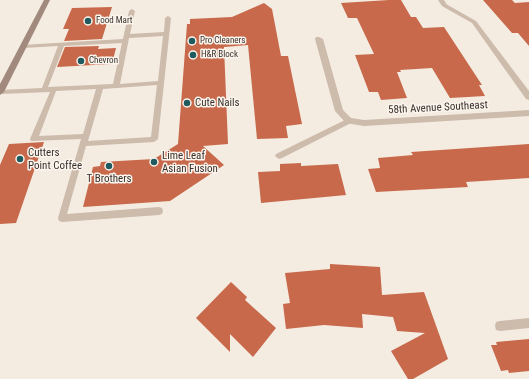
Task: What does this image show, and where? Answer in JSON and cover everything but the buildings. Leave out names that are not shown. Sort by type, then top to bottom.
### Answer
[{"type":"main road","points":[[0,92],[47,0]]},
{"type":"street","points":[[443,3],[474,22],[529,97]]},
{"type":"street","points":[[319,39],[339,111],[349,121]]},
{"type":"street","name":"58th Avenue Southeast","points":[[349,121],[364,124],[529,113]]},
{"type":"lane","points":[[116,86],[132,11]]},
{"type":"lane","points":[[54,89],[34,138],[85,140],[154,139],[168,18]]},
{"type":"lane","points":[[24,46],[126,39],[166,34]]},
{"type":"lane","points":[[44,90],[62,44]]},
{"type":"lane","points":[[0,92],[161,83]]},
{"type":"lane","points":[[100,87],[62,218],[159,211]]},
{"type":"lane","points":[[279,156],[349,121]]},
{"type":"lane","points":[[500,326],[529,323]]},
{"type":"place","name":"Food Mart","points":[[88,21]]},
{"type":"place","name":"Pro Cleaners","points":[[192,41]]},
{"type":"place","name":"H&R Block","points":[[193,55]]},
{"type":"place","name":"Chevron","points":[[81,61]]},
{"type":"place","name":"Cute Nails","points":[[187,103]]},
{"type":"place","name":"Cutters Point Coffee","points":[[20,159]]},
{"type":"place","name":"Lime Leaf Asian Fusion","points":[[154,162]]},
{"type":"place","name":"T Brothers","points":[[109,166]]}]
